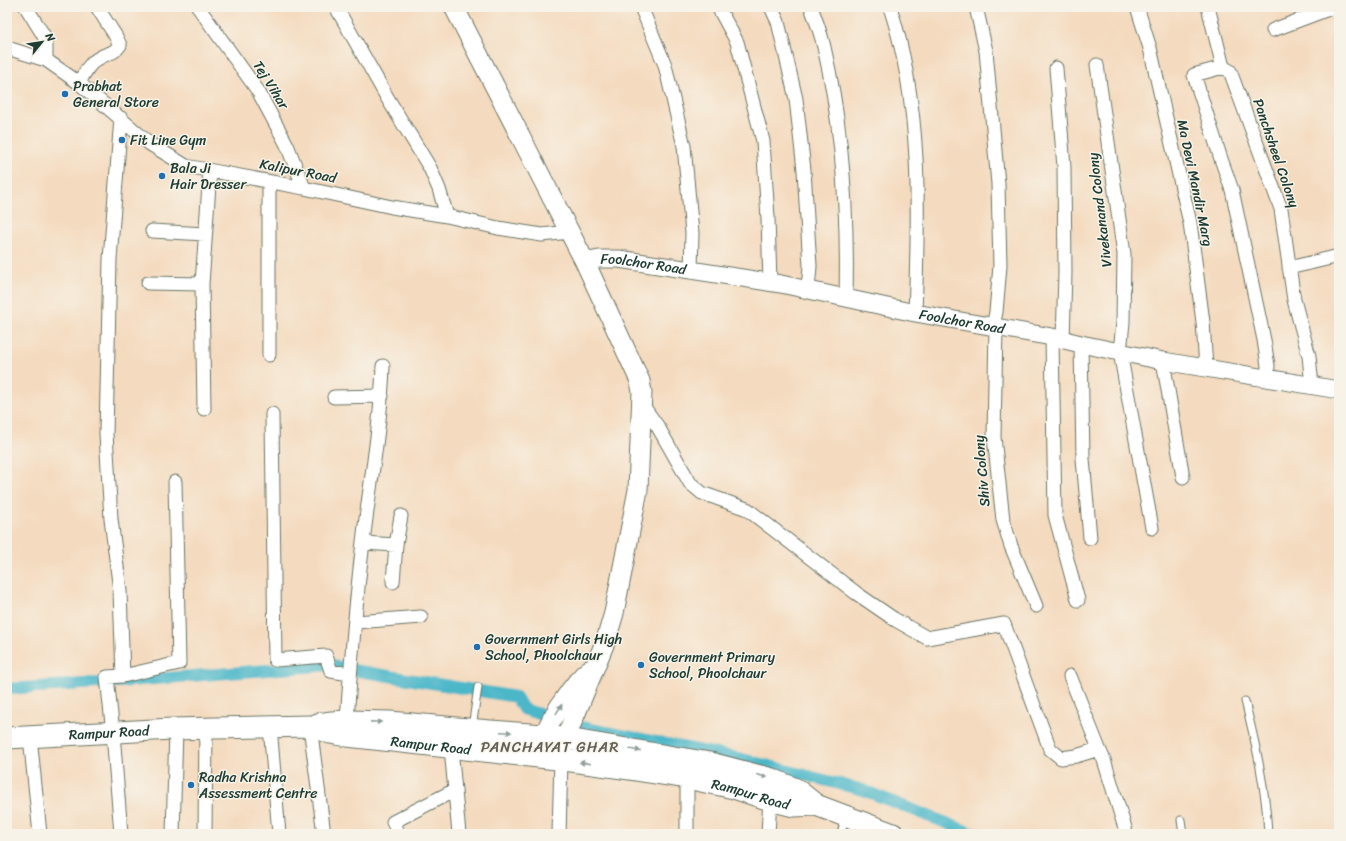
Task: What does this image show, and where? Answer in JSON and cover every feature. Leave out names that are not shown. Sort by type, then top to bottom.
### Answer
[{"type":"main road","points":[[454,7],[585,262],[640,381],[642,392],[638,490],[614,613],[606,640],[566,738],[552,759]]},
{"type":"main road","points":[[552,759],[544,735],[558,710],[582,676],[596,664]]},
{"type":"main road","points":[[310,726],[347,721],[390,722],[566,738],[710,763],[772,779],[796,789],[816,805]]},
{"type":"main road","name":"Rampur Road","points":[[7,738],[176,729],[310,726],[330,733],[552,759],[687,778],[734,788],[794,806],[816,805],[843,825],[893,834]]},
{"type":"street","points":[[26,7],[44,36],[46,44],[46,60]]},
{"type":"street","points":[[79,83],[90,66],[98,58],[116,52],[120,44],[97,7]]},
{"type":"street","name":"Tej Vihar","points":[[198,7],[258,91],[287,145],[304,188]]},
{"type":"street","points":[[336,7],[388,99],[430,168],[439,189],[447,216]]},
{"type":"street","points":[[641,7],[665,65],[684,146],[692,233],[691,270]]},
{"type":"street","points":[[718,7],[737,42],[763,141],[770,282]]},
{"type":"street","points":[[771,7],[778,22],[796,99],[804,177],[810,266],[808,290]]},
{"type":"street","points":[[811,7],[824,46],[838,116],[847,250],[846,298]]},
{"type":"street","points":[[890,7],[898,32],[911,104],[918,182],[918,235],[915,313]]},
{"type":"street","name":"Shiv Colony","points":[[976,7],[986,51],[998,184],[1000,266],[995,326],[994,437],[1003,520],[1011,546],[1036,606]]},
{"type":"street","name":"Ma Devi Mandir Marg","points":[[1136,7],[1150,48],[1190,223],[1203,322],[1206,368]]},
{"type":"street","name":"Panchsheel Colony","points":[[1208,7],[1223,67],[1230,71],[1280,209],[1294,300],[1309,356],[1312,386]]},
{"type":"street","points":[[1273,30],[1334,7],[1339,16]]},
{"type":"street","name":"Kalipur Road","points":[[7,48],[46,60],[79,83],[150,144],[186,166],[304,188],[392,207],[447,216],[498,228],[542,235],[569,232]]},
{"type":"street","name":"Vivekanand Colony","points":[[1097,65],[1124,254],[1120,352],[1152,528]]},
{"type":"street","points":[[1223,67],[1194,75],[1232,190],[1264,340],[1268,366],[1267,379]]},
{"type":"street","points":[[1056,68],[1064,167],[1066,273],[1058,338],[1055,515],[1078,600]]},
{"type":"street","points":[[121,118],[110,259],[106,434],[111,519],[120,591],[123,676]]},
{"type":"street","points":[[204,409],[202,284],[210,171]]},
{"type":"street","points":[[269,182],[269,355]]},
{"type":"street","points":[[152,231],[205,234]]},
{"type":"street","points":[[1290,268],[1339,256]]},
{"type":"street","name":"Foolchor Road","points":[[585,262],[598,259],[619,259],[770,282],[915,313],[1058,338],[1164,361],[1339,390]]},
{"type":"street","points":[[148,283],[202,284]]},
{"type":"street","points":[[1081,344],[1083,459],[1090,538]]},
{"type":"street","points":[[1164,361],[1183,477]]},
{"type":"street","points":[[347,721],[363,543],[382,396],[383,366]]},
{"type":"street","points":[[334,397],[382,396]]},
{"type":"street","points":[[641,403],[658,427],[690,483],[702,493],[747,509],[856,593],[894,619],[927,638],[1004,624],[1050,749],[1061,758],[1099,750]]},
{"type":"street","points":[[272,414],[275,660],[326,656],[331,671],[351,669]]},
{"type":"street","points":[[121,834],[108,683],[123,676],[179,663],[176,482]]},
{"type":"street","points":[[393,582],[396,545],[401,516]]},
{"type":"street","points":[[363,543],[396,545]]},
{"type":"street","points":[[356,622],[421,617]]},
{"type":"street","points":[[1070,676],[1104,760],[1126,834]]},
{"type":"street","points":[[270,726],[280,834]]},
{"type":"street","points":[[310,726],[324,834]]},
{"type":"street","points":[[205,834],[206,728]]},
{"type":"street","points":[[173,834],[176,729]]},
{"type":"street","points":[[30,737],[40,834]]},
{"type":"street","points":[[451,748],[459,834]]},
{"type":"street","points":[[552,759],[559,834]]},
{"type":"street","points":[[687,778],[687,834]]},
{"type":"street","points":[[399,834],[393,822],[455,790]]},
{"type":"street","points":[[768,834],[770,800]]},
{"type":"lane","points":[[472,730],[478,687]]},
{"type":"lane","points":[[1245,701],[1258,752],[1267,808],[1268,834]]},
{"type":"lane","points":[[1181,820],[1183,834]]},
{"type":"waterway","points":[[7,689],[331,665],[516,697],[523,709],[549,717]]},
{"type":"waterway","points":[[565,724],[742,759],[863,790],[974,834]]},
{"type":"place","name":"Prabhat General Store","points":[[65,94]]},
{"type":"place","name":"Fit Line Gym","points":[[122,140]]},
{"type":"place","name":"Bala Ji Hair Dresser","points":[[162,176]]},
{"type":"place","name":"Government Girls High School, Phoolchaur","points":[[477,647]]},
{"type":"place","name":"Government Primary School, Phoolchaur","points":[[641,665]]},
{"type":"place","name":"Radha Krishna Assessment Centre","points":[[191,785]]},
{"type":"district","name":"PANCHAYAT GHAR","points":[[550,747]]}]
